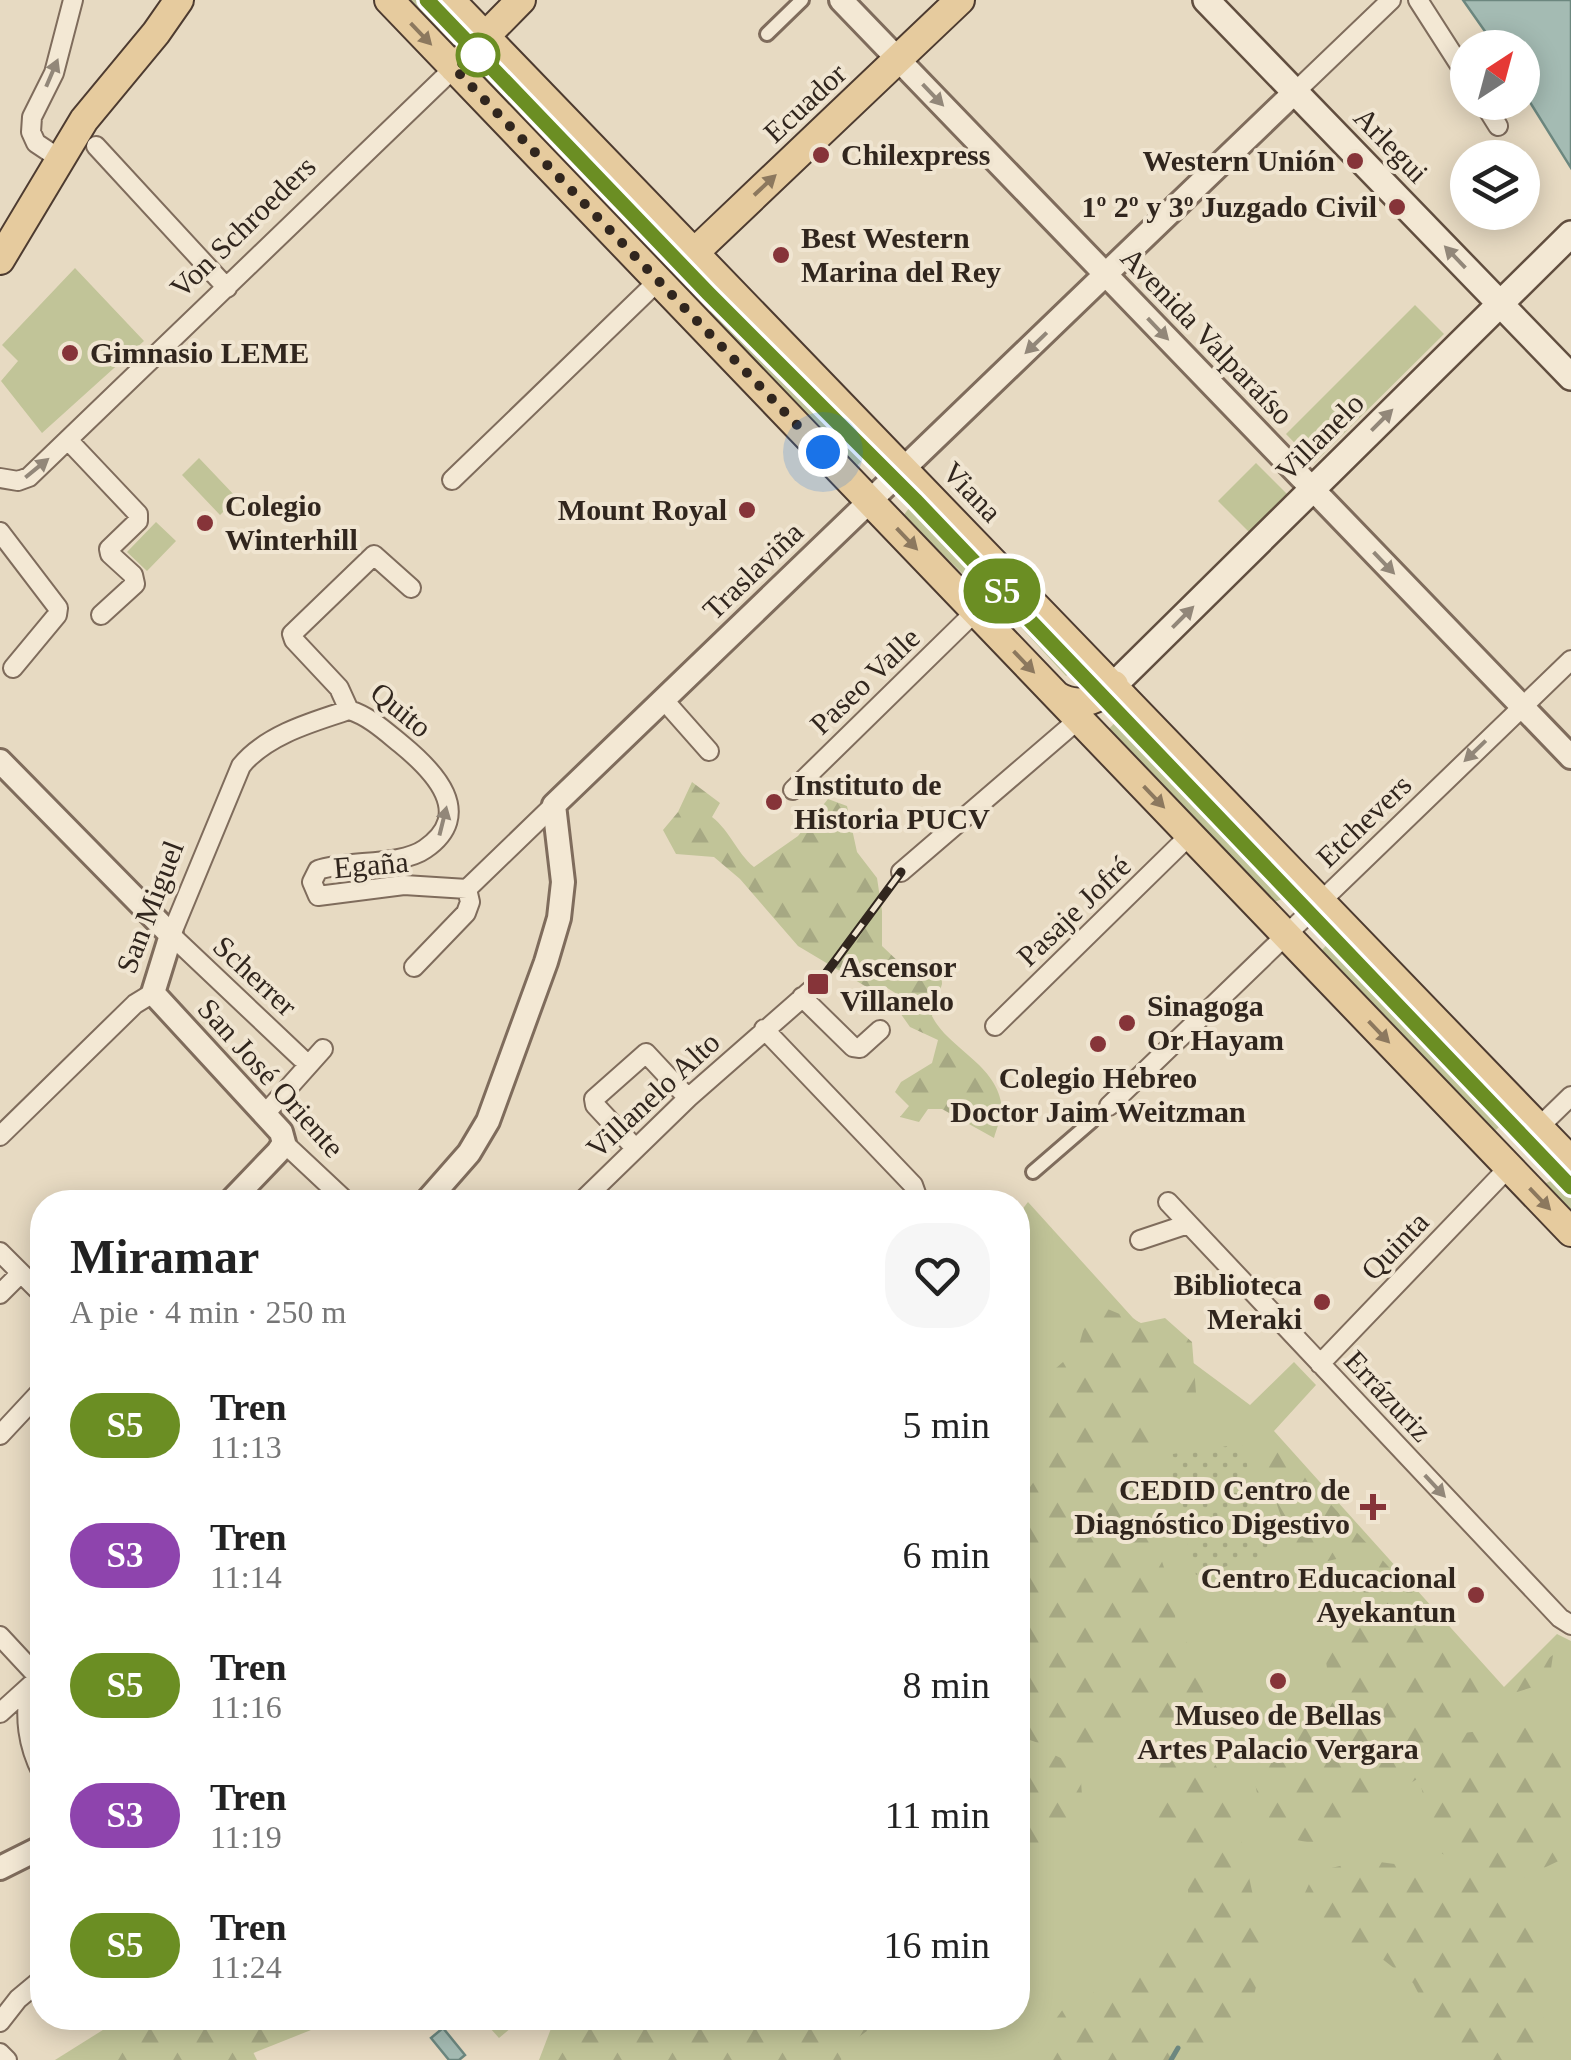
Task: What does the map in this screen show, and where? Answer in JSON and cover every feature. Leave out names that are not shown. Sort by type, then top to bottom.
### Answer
[{"type":"main road","points":[[0,260],[102,95],[156,33],[178,0]]},
{"type":"main road","points":[[156,33],[202,0]]},
{"type":"main road","points":[[388,0],[1571,1232]]},
{"type":"main road","name":"Viana","points":[[450,0],[1565,1155]]},
{"type":"main road","name":"Von Schroeders","points":[[454,68],[521,0]]},
{"type":"main road","name":"Ecuador","points":[[694,252],[960,0]]},
{"type":"main road","name":"Arlegui","points":[[1206,0],[1571,377]]},
{"type":"main road","name":"Villanelo","points":[[1114,686],[1571,234]]},
{"type":"main road","points":[[625,246],[660,254],[694,252]]},
{"type":"main road","points":[[1056,696],[1072,703],[1088,702],[1114,686]]},
{"type":"main road","points":[[1509,1167],[1528,1154],[1565,1155]]},
{"type":"street","points":[[60,159],[36,142],[31,132],[32,116],[54,73],[73,0]]},
{"type":"street","points":[[767,34],[802,0]]},
{"type":"street","name":"Avenida Valparaíso","points":[[841,0],[1571,757]]},
{"type":"street","name":"Traslaviña","points":[[554,806],[1392,0]]},
{"type":"street","points":[[1418,0],[1450,50]]},
{"type":"street","name":"Von Schroeders","points":[[0,478],[18,481],[30,477],[454,68]]},
{"type":"street","points":[[1494,120],[1498,126]]},
{"type":"street","points":[[96,146],[226,288]]},
{"type":"street","points":[[452,480],[658,281]]},
{"type":"street","points":[[68,440],[138,514],[138,520],[109,550],[134,575],[135,584],[101,616]]},
{"type":"street","points":[[0,532],[58,608],[13,668]]},
{"type":"street","name":"Quito","points":[[412,588],[374,555],[292,636],[339,688],[349,710],[385,731],[430,768],[438,780]]},
{"type":"street","name":"Paseo Valle","points":[[794,790],[976,612]]},
{"type":"street","name":"Etchevers","points":[[1109,1106],[1571,660]]},
{"type":"street","points":[[662,699],[709,751]]},
{"type":"street","name":"San Miguel","points":[[0,1136],[135,1004],[153,993],[171,935],[231,785],[246,759],[272,740],[349,710]]},
{"type":"street","points":[[901,872],[1079,719]]},
{"type":"street","points":[[2,766],[171,935]]},
{"type":"street","name":"Egaña","points":[[438,780],[448,798],[448,816],[440,837],[421,853],[318,870],[312,882],[315,894],[404,885],[468,889]]},
{"type":"street","points":[[414,967],[466,914],[470,902],[468,889],[554,806]]},
{"type":"street","points":[[437,1190],[469,1153],[488,1121],[546,962],[559,918],[563,882],[554,806]]},
{"type":"street","name":"Pasaje Jofré","points":[[995,1026],[1190,835]]},
{"type":"street","name":"Scherrer","points":[[171,935],[302,1058]]},
{"type":"street","name":"Villanelo Alto","points":[[593,1190],[688,1098],[818,984]]},
{"type":"street","name":"San José Oriente","points":[[153,993],[281,1132],[284,1143],[334,1190]]},
{"type":"street","points":[[802,997],[853,1046],[860,1048],[880,1030]]},
{"type":"street","name":"Villanelo Alto","points":[[764,1029],[915,1190]]},
{"type":"street","points":[[264,1114],[322,1049]]},
{"type":"street","points":[[635,1148],[594,1105],[594,1099],[646,1052],[688,1098]]},
{"type":"street","points":[[1538,1128],[1571,1096]]},
{"type":"street","points":[[1033,1172],[1092,1121]]},
{"type":"street","points":[[241,1190],[284,1143]]},
{"type":"street","name":"Quinta","points":[[1320,1364],[1509,1167]]},
{"type":"street","name":"Errázuriz","points":[[1168,1202],[1560,1618],[1571,1625]]},
{"type":"street","points":[[1140,1240],[1188,1224]]},
{"type":"street","points":[[0,1252],[30,1281]]},
{"type":"street","points":[[0,1294],[21,1272]]},
{"type":"street","points":[[0,1435],[30,1403]]},
{"type":"street","points":[[0,1636],[30,1672]]},
{"type":"street","points":[[0,1713],[30,1686]]},
{"type":"street","points":[[30,1700],[26,1712],[30,1741]]},
{"type":"street","points":[[0,1868],[30,1853]]},
{"type":"street","points":[[0,2022],[30,1989]]},
{"type":"street","points":[[0,2054],[8,2060]]},
{"type":"green space","points":[[403,0],[424,0],[450,19],[436,34]]},
{"type":"green space","points":[[489,55],[638,210],[631,218],[538,122],[508,107],[471,69]]},
{"type":"green space","name":"Gimnasio LEME","points":[[75,268],[144,341],[42,433],[1,381],[18,361],[2,345]]},
{"type":"green space","points":[[723,298],[871,451],[854,469],[706,316]]},
{"type":"green space","points":[[1415,305],[1444,334],[1314,463],[1286,434]]},
{"type":"green space","points":[[199,458],[237,498],[220,515],[182,475]]},
{"type":"green space","points":[[1256,463],[1287,494],[1249,532],[1218,501]]},
{"type":"green space","points":[[920,500],[1077,660],[1074,670],[1066,676],[989,593],[964,575],[903,516]]},
{"type":"green space","points":[[156,522],[176,541],[147,571],[127,552]]},
{"type":"green space","points":[[1124,713],[1241,832],[1252,858],[1288,897],[1274,902],[1107,731]]},
{"type":"green space","points":[[692,782],[720,803],[712,817],[754,867],[798,836],[828,799],[847,806],[857,852],[877,878],[882,946],[902,965],[941,960],[942,984],[932,1016],[939,1028],[992,1080],[1002,1108],[994,1138],[942,1109],[928,1109],[919,1122],[900,1117],[909,1106],[895,1092],[901,1082],[932,1063],[938,1040],[910,1027],[898,1010],[905,999],[884,986],[870,989],[798,946],[740,879],[714,857],[676,854],[663,830],[678,812]]},
{"type":"green space","points":[[1337,934],[1511,1115],[1493,1133],[1320,952]]},
{"type":"green space","points":[[1562,1176],[1571,1185],[1571,1213],[1544,1184]]},
{"type":"green space","points":[[1030,1204],[1133,1318],[1250,1405],[1294,1362],[1316,1385],[1274,1431],[1504,1687],[1557,1634],[1571,1641],[1571,2060],[726,2060],[653,2030],[1030,2030]]},
{"type":"green space","points":[[1091,1302],[1141,1323],[1165,1318],[1192,1342],[1196,1393],[1154,1406],[1167,1451],[1142,1455],[1156,1543],[1171,1589],[1176,1622],[1201,1670],[1213,1728],[1170,1728],[1143,1718],[1124,1729],[1097,1763],[1030,1740],[1030,1487],[1040,1473],[1048,1375],[1078,1349]]},
{"type":"green space","points":[[1242,1444],[1270,1554],[1196,1575],[1171,1482],[1172,1454]]},
{"type":"green space","points":[[1257,1447],[1283,1453],[1503,1690],[1553,1655],[1549,1682],[1456,1711],[1443,1735],[1528,1728],[1560,1733],[1571,1740],[1571,1855],[1521,1879],[1488,1872],[1534,1925],[1548,2060],[1453,2060],[1413,1983],[1381,1958],[1342,1944],[1306,1924],[1304,1895],[1314,1873],[1368,1862],[1437,1869],[1469,1867],[1437,1851],[1419,1778],[1358,1823],[1314,1842],[1279,1836],[1258,1798],[1249,1753],[1330,1688],[1321,1628],[1371,1619],[1353,1555],[1299,1568]]},
{"type":"green space","points":[[1030,1744],[1080,1767],[1084,1824],[1032,1863]]},
{"type":"green space","points":[[1174,1755],[1211,1758],[1224,1779],[1265,1951],[1250,2011],[1211,2060],[1026,2060],[1066,2005],[1159,1963],[1154,1943],[1184,1909],[1188,1895],[1187,1883],[1157,1821],[1147,1766]]},
{"type":"green space","points":[[103,2030],[311,2030],[251,2054],[251,2060],[55,2060]]},
{"type":"green space","points":[[130,2030],[296,2030],[252,2050],[257,2060],[83,2060]]},
{"type":"green space","points":[[492,2030],[509,2030],[499,2038]]},
{"type":"green space","points":[[550,2030],[868,2030],[853,2041],[841,2060],[539,2060]]},
{"type":"water","points":[[1463,0],[1571,0],[1571,168],[1540,118],[1540,30],[1484,30]]},
{"type":"water","points":[[445,2030],[465,2055],[449,2060],[431,2038]]},
{"type":"waterway","points":[[1171,2060],[1178,2048]]},
{"type":"railway","points":[[818,984],[901,872]]},
{"type":"train","name":"S5","points":[[427,0],[708,293],[915,500],[1571,1187]]},
{"type":"place","name":"Chilexpress","points":[[821,155]]},
{"type":"place","name":"Western Unión","points":[[1355,161]]},
{"type":"place","name":"1º 2º y 3º Juzgado Civil","points":[[1397,207]]},
{"type":"place","name":"Best Western Marina del Rey","points":[[781,255]]},
{"type":"place","name":"Gimnasio LEME","points":[[70,353]]},
{"type":"place","name":"Mount Royal","points":[[747,510]]},
{"type":"place","name":"Colegio Winterhill","points":[[205,523]]},
{"type":"place","name":"Instituto de Historia PUCV","points":[[774,802]]},
{"type":"place","name":"Ascensor Villanelo","points":[[818,984]]},
{"type":"place","name":"Sinagoga Or Hayam","points":[[1127,1023]]},
{"type":"place","name":"Colegio Hebreo Doctor Jaim Weitzman","points":[[1098,1044]]},
{"type":"place","name":"Biblioteca Meraki","points":[[1322,1302]]},
{"type":"place","name":"CEDID Centro de Diagnóstico Digestivo","points":[[1373,1507]]},
{"type":"place","name":"Centro Educacional Ayekantun","points":[[1476,1595]]},
{"type":"place","name":"Museo de Bellas Artes Palacio Vergara","points":[[1278,1681]]},
{"type":"route","points":[[478,55],[454,68],[823,452]]}]
